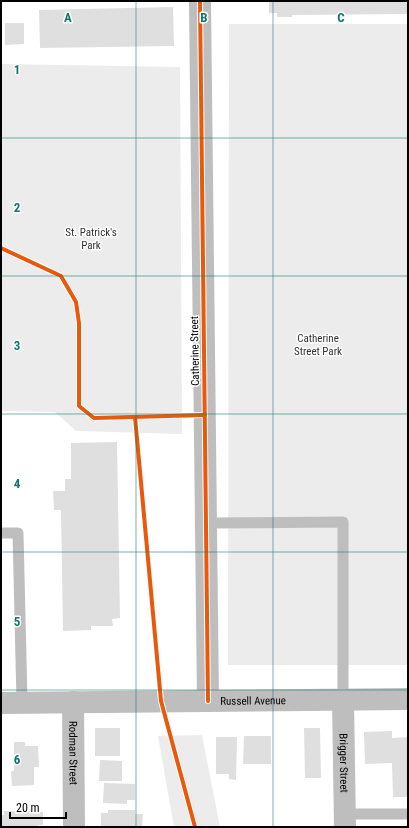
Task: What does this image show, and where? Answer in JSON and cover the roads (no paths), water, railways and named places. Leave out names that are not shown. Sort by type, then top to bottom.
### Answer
[{"type":"street","name":"Catherine Street","points":[[200,1],[208,700]]},
{"type":"street","name":"Russell Avenue","points":[[12,703],[408,699]]},
{"type":"street","name":"Brigger Street","points":[[343,700],[344,820]]},
{"type":"street","name":"Rodman Street","points":[[73,702],[74,827]]},
{"type":"lane","points":[[206,523],[343,522],[343,700]]},
{"type":"lane","points":[[1,533],[18,533],[12,703]]},
{"type":"lane","points":[[344,820],[408,814]]},
{"type":"park label","name":"St. Patrick's Park","points":[[91,238]]},
{"type":"park label","name":"Catherine Street Park","points":[[318,344]]}]
